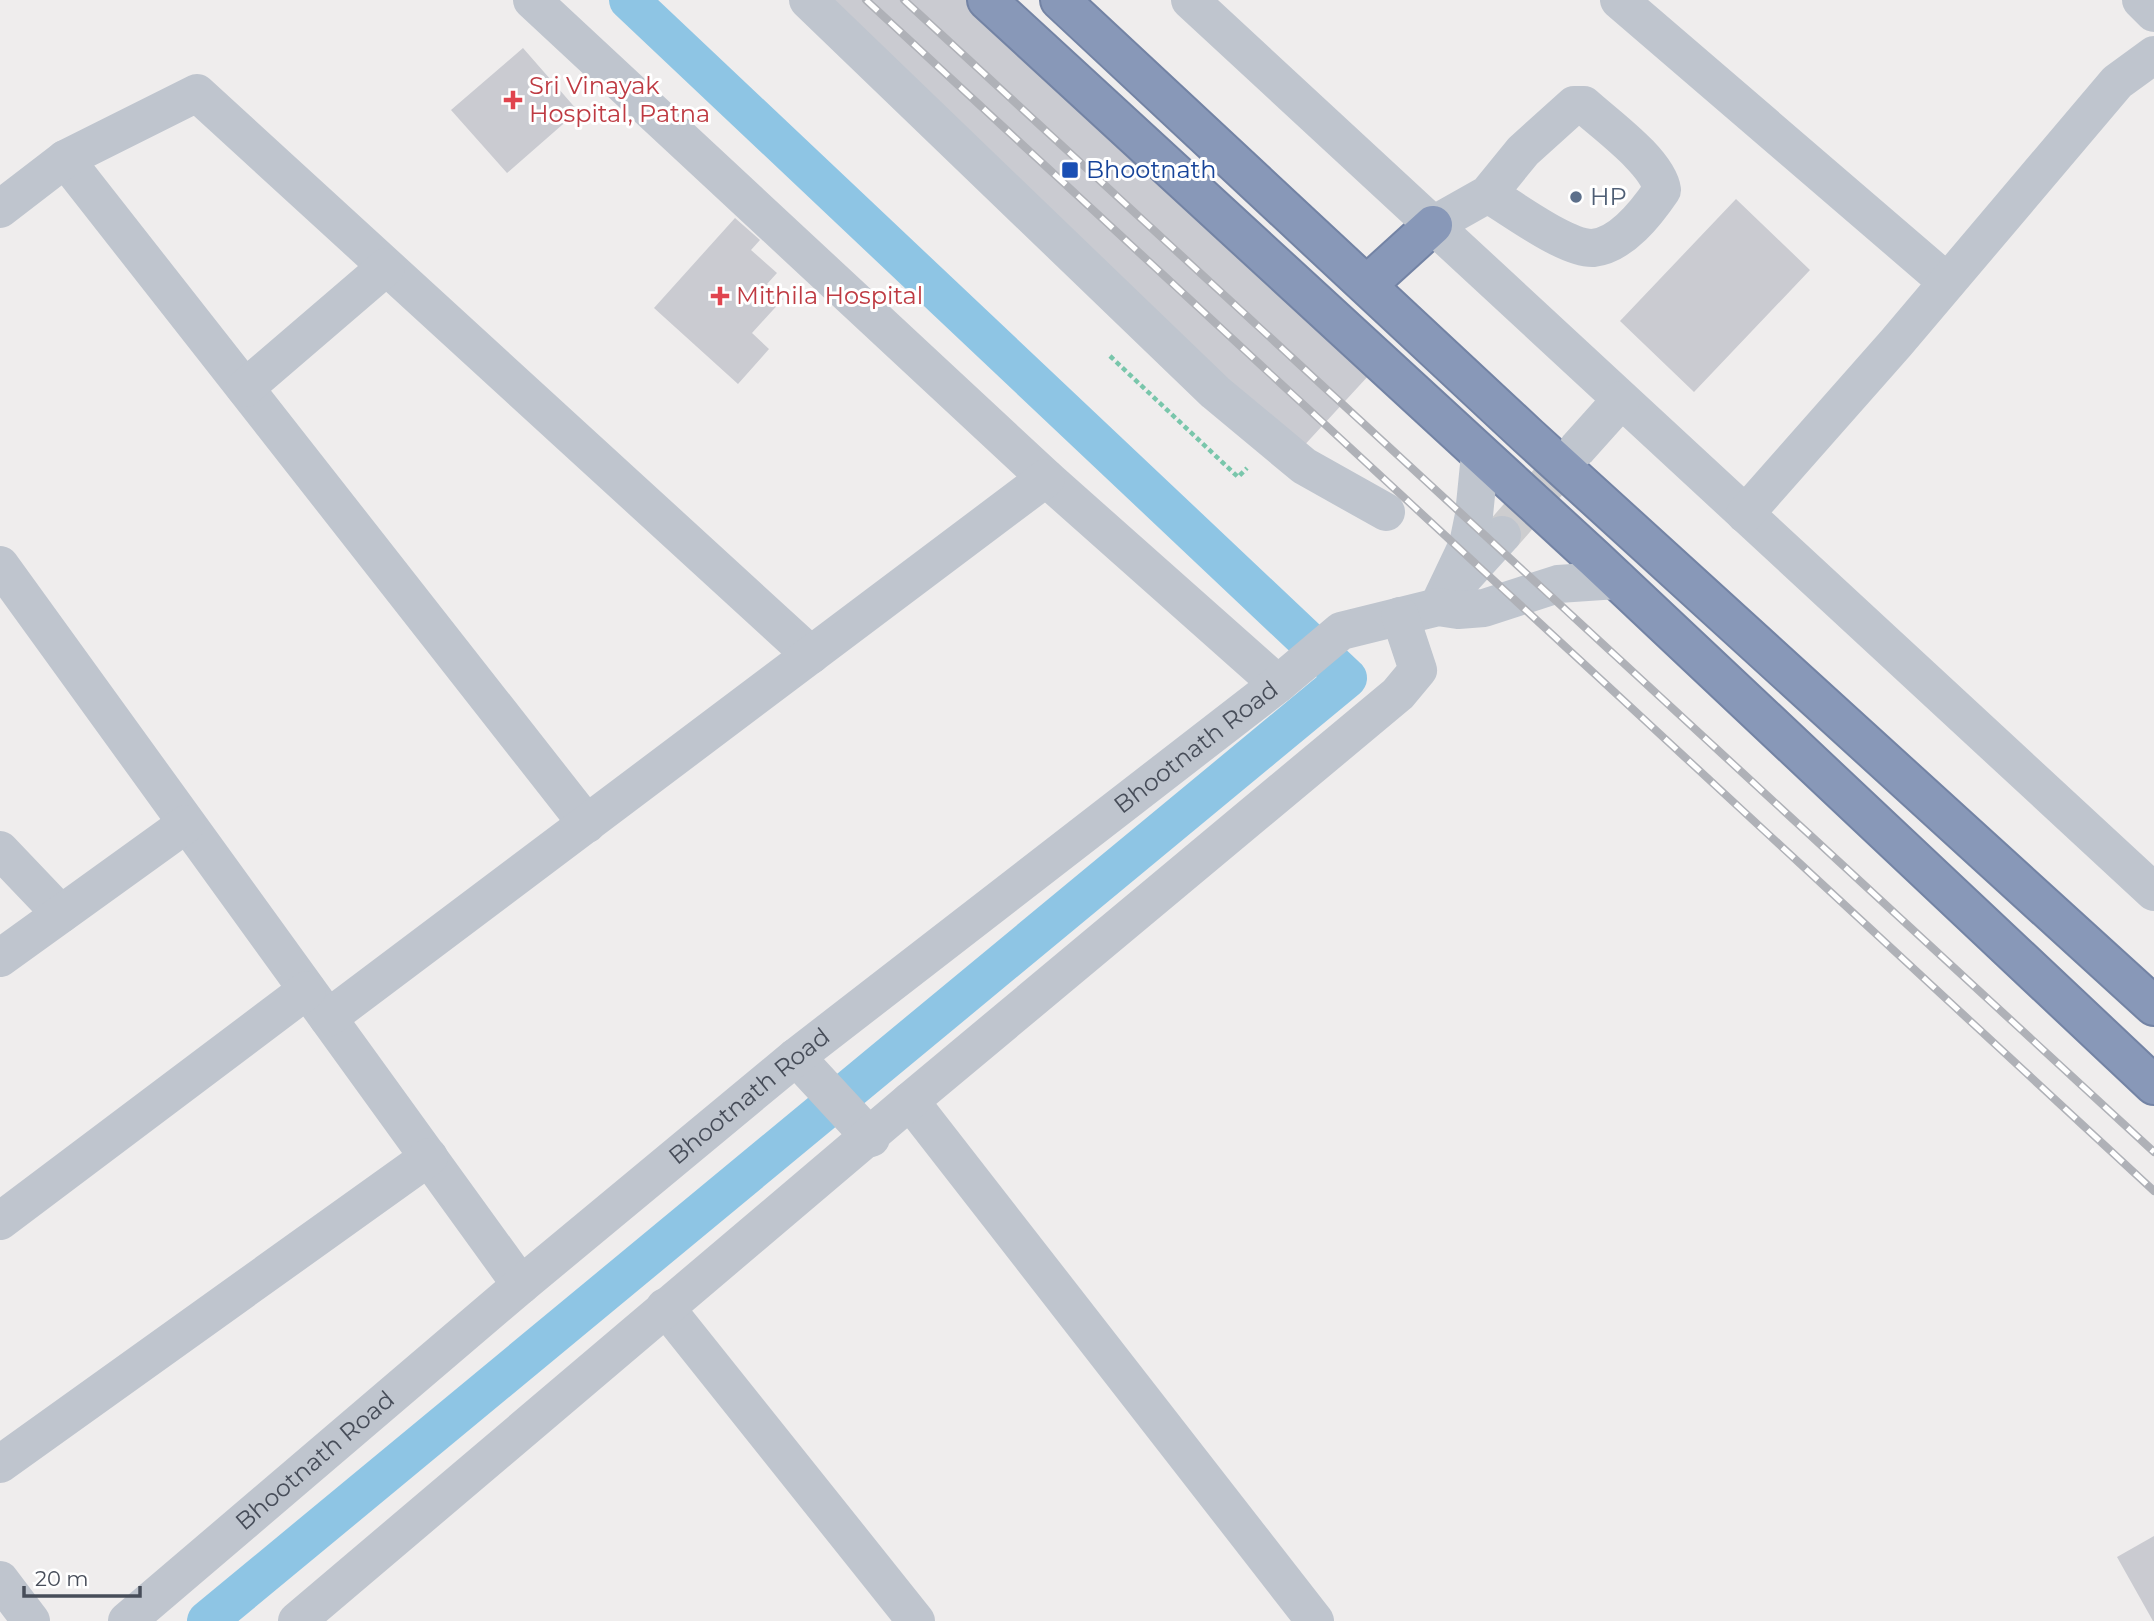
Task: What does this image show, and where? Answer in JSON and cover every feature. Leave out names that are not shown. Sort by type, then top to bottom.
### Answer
[{"type":"highway","points":[[987,0],[1617,580],[2154,1085]]},
{"type":"highway","points":[[1060,0],[2154,1006]]},
{"type":"highway","points":[[1367,285],[1433,225]]},
{"type":"street","points":[[533,0],[1046,478],[1282,680]]},
{"type":"street","points":[[808,0],[1215,392],[1304,466],[1386,512]]},
{"type":"street","points":[[1190,0],[2154,892]]},
{"type":"street","points":[[1619,0],[1947,282]]},
{"type":"street","points":[[2141,0],[2154,13]]},
{"type":"street","points":[[1745,514],[2117,82],[2154,55]]},
{"type":"street","points":[[0,209],[65,159],[197,93],[811,655]]},
{"type":"street","points":[[65,159],[587,824]]},
{"type":"street","points":[[1433,225],[1488,194]]},
{"type":"street","points":[[245,388],[386,267]]},
{"type":"street","points":[[1578,448],[1621,400]]},
{"type":"street","points":[[1438,607],[1468,544],[1475,515],[1480,456]]},
{"type":"street","points":[[0,1221],[587,824],[1046,478]]},
{"type":"street","points":[[1438,607],[1502,535]]},
{"type":"street","points":[[0,565],[521,1285]]},
{"type":"street","name":"Bhootnath Road","points":[[127,1621],[521,1285],[804,1066],[1341,631],[1438,607],[1458,610],[1483,608],[1558,584],[1617,580]]},
{"type":"street","points":[[297,1621],[866,1133],[910,1101],[1398,694],[1418,670],[1401,616]]},
{"type":"street","points":[[0,958],[186,824]]},
{"type":"street","points":[[0,850],[61,914]]},
{"type":"street","points":[[804,1066],[866,1133]]},
{"type":"street","points":[[910,1101],[1315,1621]]},
{"type":"street","points":[[0,1464],[429,1157]]},
{"type":"street","points":[[665,1307],[916,1621]]},
{"type":"street","points":[[0,1580],[31,1621]]},
{"type":"path","points":[[1110,356],[1198,441]]},
{"type":"building","points":[[789,0],[967,0],[1370,374],[1288,463]]},
{"type":"building","points":[[523,48],[578,111],[507,173],[451,110]]},
{"type":"building","points":[[1736,199],[1810,270],[1694,392],[1620,321]]},
{"type":"building","points":[[735,218],[760,240],[751,250],[777,273],[767,284],[783,299],[752,333],[769,349],[738,384],[654,308]]},
{"type":"building","points":[[2154,1536],[2154,1621],[2153,1621],[2117,1557]]},
{"type":"waterway","points":[[207,1621],[1347,678],[629,0]]},
{"type":"tunnel","points":[[1502,535],[1578,448]]},
{"type":"railway","points":[[866,0],[2154,1191]]},
{"type":"railway","points":[[904,0],[2154,1152]]},
{"type":"place","name":"Sri Vinayak Hospital, Patna","points":[[513,100]]},
{"type":"place","name":"Bhootnath","points":[[1070,170]]},
{"type":"place","name":"HP","points":[[1576,197]]},
{"type":"place","name":"Mithila Hospital","points":[[720,296]]}]
